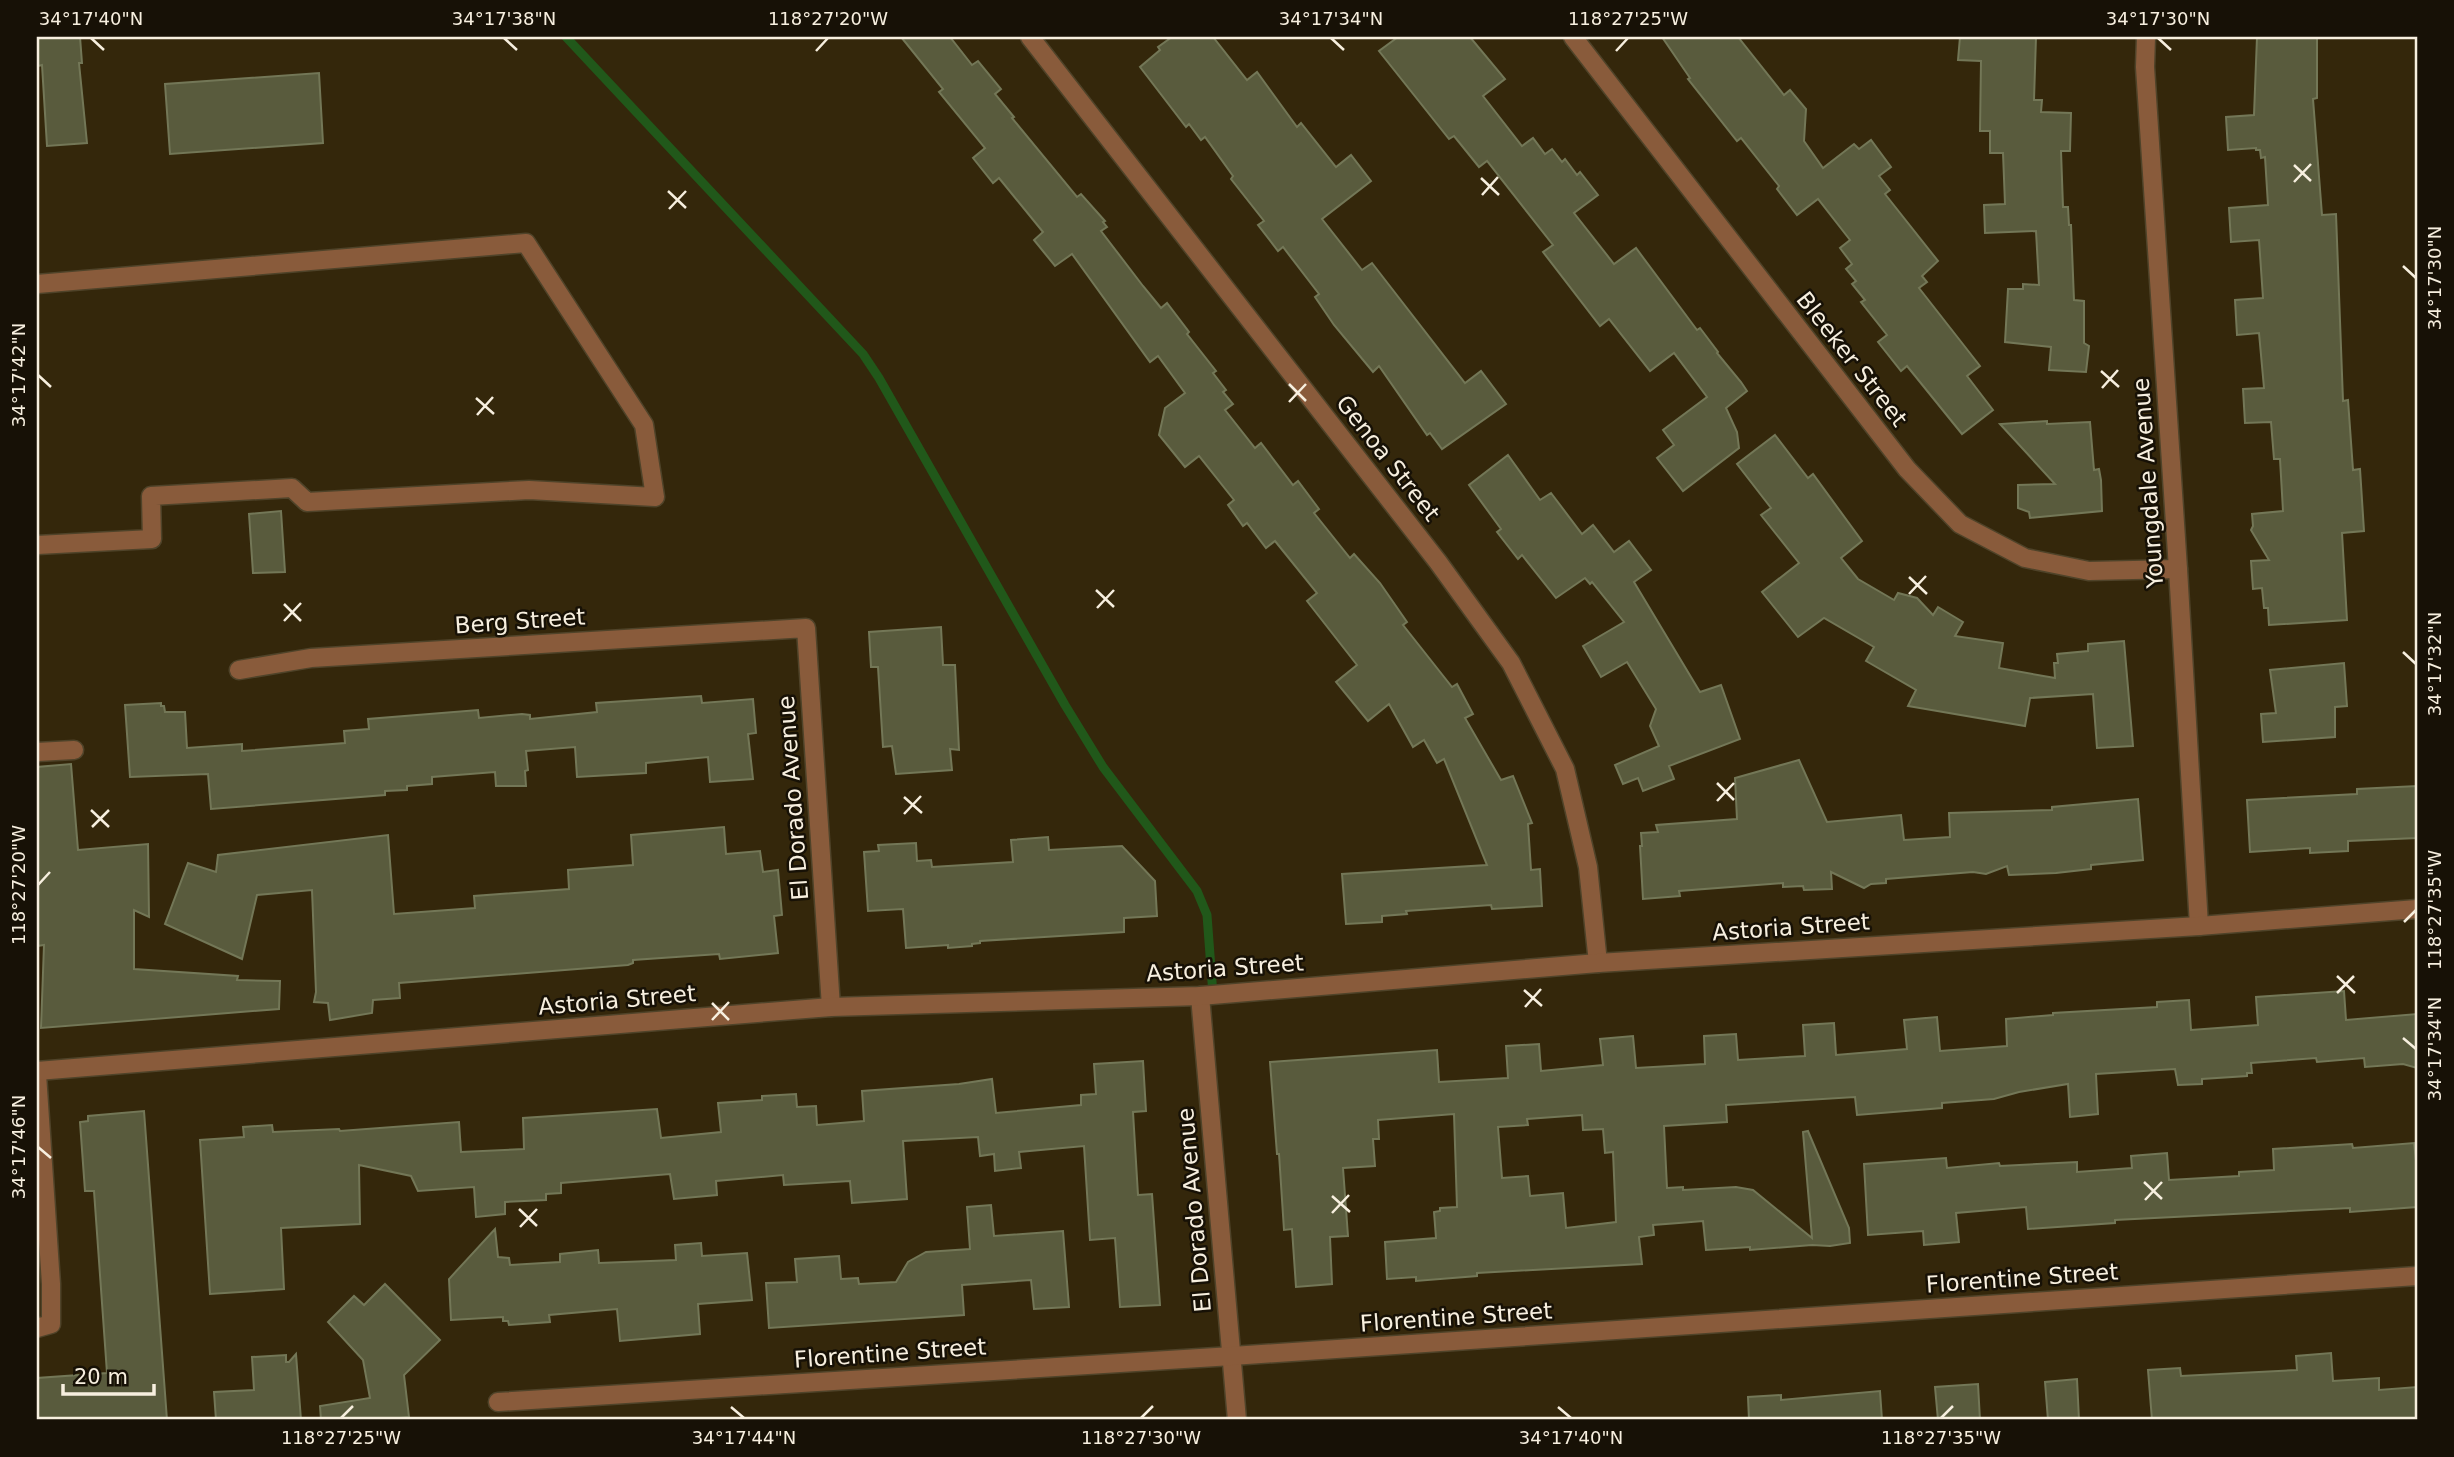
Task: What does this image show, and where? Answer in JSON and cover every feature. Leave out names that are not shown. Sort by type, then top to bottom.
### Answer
[{"type":"street","name":"Genoa Street","points":[[1030,37],[1430,551],[1511,663],[1565,769],[1588,867],[1598,963]]},
{"type":"street","name":"Bleeker Street","points":[[1573,37],[1907,469],[1959,524],[2025,558],[2089,571],[2178,569]]},
{"type":"street","name":"Youngdale Avenue","points":[[2146,37],[2146,80],[2199,926]]},
{"type":"street","points":[[37,284],[526,243],[645,425],[655,497],[529,489],[307,502],[292,488],[151,496],[152,539],[37,545]]},
{"type":"street","name":"Berg Street","points":[[239,670],[312,658],[806,628]]},
{"type":"street","name":"El Dorado Avenue","points":[[806,628],[831,1007]]},
{"type":"street","points":[[37,752],[74,750]]},
{"type":"street","name":"Astoria Street","points":[[37,1072],[831,1007],[1200,996],[1598,963],[2199,926],[2417,909]]},
{"type":"street","name":"El Dorado Avenue","points":[[1200,996],[1237,1420]]},
{"type":"street","points":[[37,1072],[51,1284],[51,1324],[37,1328]]},
{"type":"street","name":"Florentine Street","points":[[498,1402],[1232,1356],[2417,1276]]},
{"type":"building","points":[[37,37],[80,37],[82,63],[79,63],[87,143],[47,146],[42,65],[38,66]]},
{"type":"building","points":[[901,37],[950,37],[972,65],[978,61],[1001,89],[995,94],[1014,117],[1012,118],[1077,197],[1081,194],[1105,221],[1103,222],[1107,227],[1101,231],[1161,308],[1167,303],[1189,332],[1187,334],[1216,371],[1213,373],[1233,404],[1225,410],[1255,448],[1261,443],[1293,485],[1298,481],[1319,509],[1314,513],[1350,558],[1354,554],[1380,583],[1407,622],[1403,625],[1452,687],[1457,684],[1473,714],[1465,718],[1501,780],[1513,776],[1532,823],[1528,824],[1531,870],[1540,869],[1542,906],[1492,909],[1491,905],[1406,911],[1407,914],[1382,916],[1382,922],[1346,924],[1342,874],[1487,865],[1444,759],[1437,763],[1424,740],[1413,747],[1389,704],[1368,721],[1336,682],[1357,665],[1307,601],[1317,593],[1275,541],[1266,548],[1247,523],[1243,526],[1228,505],[1234,500],[1199,456],[1185,467],[1159,435],[1165,408],[1185,393],[1158,356],[1150,362],[1072,254],[1055,266],[1034,240],[1043,232],[999,178],[993,183],[973,158],[985,148],[939,92],[943,89]]},
{"type":"building","points":[[1172,37],[1213,37],[1247,80],[1257,72],[1297,127],[1301,123],[1336,167],[1351,155],[1371,181],[1322,219],[1362,270],[1372,263],[1465,383],[1481,371],[1506,404],[1442,449],[1430,433],[1427,435],[1379,366],[1373,372],[1334,325],[1315,297],[1319,294],[1283,247],[1278,251],[1258,225],[1264,221],[1231,179],[1233,176],[1205,137],[1201,140],[1189,124],[1186,127],[1140,67],[1160,50],[1158,47]]},
{"type":"building","points":[[1398,37],[1470,37],[1505,79],[1483,96],[1522,146],[1533,138],[1545,154],[1552,149],[1562,162],[1565,159],[1577,175],[1580,172],[1598,195],[1574,213],[1614,264],[1636,248],[1747,391],[1726,408],[1737,432],[1739,448],[1683,491],[1657,458],[1674,445],[1663,430],[1707,397],[1674,353],[1650,371],[1609,319],[1600,326],[1543,252],[1553,245],[1487,161],[1479,167],[1454,136],[1449,139],[1379,51]]},
{"type":"building","points":[[1662,37],[1738,37],[1784,95],[1790,90],[1806,109],[1804,141],[1823,168],[1854,144],[1859,149],[1871,140],[1891,167],[1879,176],[1890,190],[1885,194],[1938,261],[1922,276],[1927,282],[1919,288],[1980,366],[1967,376],[1993,410],[1962,434],[1907,366],[1901,371],[1878,342],[1887,335],[1861,302],[1865,300],[1852,284],[1856,281],[1846,269],[1852,264],[1840,248],[1850,240],[1818,199],[1797,215],[1777,189],[1779,186],[1741,138],[1737,141],[1688,79],[1690,78]]},
{"type":"building","points":[[1960,37],[2036,37],[2034,100],[2042,100],[2041,112],[2071,113],[2070,151],[2061,151],[2063,207],[2068,207],[2071,225],[2074,300],[2084,301],[2084,343],[2089,346],[2086,372],[2049,370],[2051,347],[2005,342],[2008,289],[2023,289],[2023,284],[2039,285],[2036,231],[1985,233],[1984,205],[2005,204],[2003,153],[1990,153],[1990,131],[1980,131],[1981,61],[1958,60]]},
{"type":"building","points":[[2257,37],[2317,37],[2317,98],[2313,99],[2322,215],[2336,214],[2343,401],[2348,400],[2353,470],[2360,469],[2364,531],[2342,533],[2347,620],[2269,625],[2268,608],[2264,608],[2262,588],[2253,589],[2251,561],[2269,560],[2251,530],[2252,514],[2283,511],[2280,459],[2274,459],[2271,422],[2245,423],[2243,389],[2264,388],[2259,333],[2237,335],[2235,300],[2263,298],[2259,240],[2231,242],[2229,208],[2268,205],[2265,157],[2261,158],[2260,150],[2256,148],[2228,150],[2226,117],[2254,115]]},
{"type":"building","points":[[319,73],[323,143],[170,154],[165,84]]},
{"type":"building","points":[[2047,421],[2047,424],[2090,422],[2094,470],[2099,469],[2101,480],[2102,511],[2030,518],[2029,512],[2018,508],[2018,485],[2055,484],[2000,424]]},
{"type":"building","points":[[1775,435],[1808,478],[1813,474],[1862,541],[1841,558],[1858,579],[1894,600],[1898,593],[1917,598],[1933,615],[1938,607],[1963,622],[1955,636],[2003,643],[1999,668],[2055,678],[2054,663],[2058,663],[2057,654],[2088,651],[2088,644],[2124,641],[2133,746],[2097,748],[2093,694],[2030,698],[2025,726],[1908,706],[1916,690],[1866,661],[1874,647],[1824,618],[1798,637],[1762,592],[1799,563],[1761,515],[1771,508],[1737,464]]},
{"type":"building","points":[[1508,455],[1540,500],[1551,493],[1582,534],[1593,525],[1614,552],[1629,541],[1651,570],[1634,582],[1700,692],[1721,685],[1740,739],[1669,766],[1674,779],[1643,791],[1638,778],[1623,784],[1615,765],[1659,746],[1650,726],[1656,709],[1627,662],[1601,677],[1583,646],[1624,622],[1592,582],[1590,584],[1585,578],[1556,598],[1522,555],[1518,559],[1497,532],[1501,529],[1469,485]]},
{"type":"building","points":[[281,511],[285,572],[253,573],[249,514]]},
{"type":"building","points":[[941,627],[943,665],[955,665],[959,750],[950,749],[952,770],[896,774],[892,746],[883,747],[878,667],[871,667],[869,632]]},
{"type":"building","points":[[2344,663],[2347,706],[2335,707],[2335,737],[2263,742],[2261,714],[2276,713],[2270,670]]},
{"type":"building","points":[[701,696],[702,703],[753,699],[756,733],[748,734],[753,779],[710,782],[708,757],[646,763],[646,773],[577,777],[575,747],[526,751],[526,786],[496,786],[495,772],[432,777],[432,784],[407,786],[407,790],[385,791],[385,795],[211,809],[208,774],[130,777],[125,705],[161,703],[165,712],[185,712],[187,748],[242,744],[242,751],[345,743],[344,731],[369,729],[368,719],[478,710],[479,718],[522,714],[530,715],[530,719],[597,712],[596,703]]},
{"type":"building","points":[[1799,760],[1827,822],[1901,815],[1904,840],[1950,837],[1949,813],[2052,810],[2052,807],[2138,799],[2143,860],[2091,865],[2091,869],[2056,873],[2009,875],[2007,866],[1986,874],[1973,872],[1886,879],[1886,883],[1871,884],[1864,888],[1831,872],[1832,889],[1804,890],[1803,886],[1783,887],[1783,883],[1679,891],[1680,896],[1643,899],[1641,833],[1658,832],[1656,825],[1737,819],[1735,778]]},
{"type":"building","points":[[71,764],[78,850],[148,844],[149,917],[134,910],[134,969],[238,976],[237,980],[280,981],[279,1009],[41,1028],[44,945],[37,946],[37,767]]},
{"type":"building","points":[[2417,786],[2417,838],[2348,841],[2348,851],[2310,853],[2310,848],[2250,852],[2247,800],[2357,794],[2357,789]]},
{"type":"building","points":[[724,827],[726,854],[760,851],[763,872],[778,870],[782,915],[774,916],[778,953],[720,959],[719,954],[633,960],[633,963],[628,965],[399,983],[400,998],[373,1000],[372,1013],[330,1020],[328,1003],[314,1002],[316,992],[312,890],[257,895],[242,959],[165,924],[188,863],[216,872],[218,855],[388,835],[394,914],[475,908],[474,896],[569,889],[568,870],[633,865],[631,835]]},
{"type":"building","points":[[1048,837],[1049,850],[1122,846],[1155,881],[1157,916],[1124,918],[1124,932],[980,941],[972,946],[948,948],[948,945],[906,948],[903,909],[868,911],[864,852],[879,851],[878,845],[916,843],[917,861],[931,860],[932,867],[1013,862],[1011,840]]},
{"type":"building","points":[[2344,991],[2346,1020],[2417,1014],[2417,1068],[2403,1064],[2365,1067],[2364,1058],[2317,1062],[2316,1058],[2251,1063],[2252,1073],[2247,1073],[2247,1076],[2202,1079],[2202,1084],[2178,1085],[2175,1069],[2096,1074],[2098,1114],[2070,1117],[2068,1084],[1994,1099],[1942,1103],[1942,1108],[1857,1115],[1855,1097],[1726,1105],[1727,1122],[1664,1126],[1667,1188],[1683,1187],[1683,1190],[1736,1187],[1753,1190],[1812,1238],[1803,1132],[1808,1131],[1849,1228],[1850,1243],[1750,1250],[1750,1247],[1706,1250],[1703,1221],[1653,1225],[1654,1235],[1639,1237],[1642,1264],[1477,1273],[1477,1276],[1416,1281],[1416,1277],[1387,1279],[1385,1242],[1436,1238],[1434,1212],[1440,1211],[1440,1208],[1457,1207],[1454,1114],[1378,1120],[1379,1139],[1373,1139],[1375,1166],[1343,1168],[1348,1236],[1330,1237],[1332,1284],[1296,1287],[1292,1229],[1284,1230],[1270,1062],[1437,1050],[1439,1082],[1508,1078],[1506,1046],[1539,1044],[1541,1071],[1603,1065],[1600,1039],[1633,1036],[1636,1068],[1705,1064],[1704,1036],[1736,1034],[1738,1060],[1805,1056],[1803,1025],[1834,1023],[1836,1055],[1907,1049],[1904,1020],[1937,1017],[1940,1051],[2007,1046],[2006,1019],[2053,1013],[2157,1007],[2157,1002],[2189,1000],[2191,1030],[2258,1025],[2256,997]],"holes":[[[1582,1115],[1583,1130],[1603,1129],[1605,1153],[1613,1152],[1616,1222],[1566,1228],[1563,1193],[1530,1196],[1528,1176],[1502,1178],[1498,1127],[1528,1125],[1527,1119]]]},
{"type":"building","points":[[1143,1061],[1146,1111],[1133,1112],[1138,1195],[1152,1194],[1160,1305],[1120,1307],[1115,1238],[1090,1240],[1084,1146],[1019,1152],[1021,1168],[995,1171],[994,1154],[980,1156],[978,1137],[903,1141],[907,1199],[852,1203],[850,1181],[784,1185],[783,1175],[716,1181],[717,1195],[674,1199],[670,1174],[561,1183],[561,1193],[546,1194],[546,1200],[505,1202],[505,1214],[476,1217],[474,1187],[418,1191],[411,1176],[359,1165],[360,1224],[281,1228],[284,1289],[210,1294],[200,1140],[244,1137],[243,1127],[272,1125],[273,1132],[340,1131],[459,1122],[461,1152],[524,1149],[523,1118],[657,1109],[661,1138],[721,1132],[718,1103],[762,1100],[762,1096],[796,1094],[797,1107],[816,1106],[817,1125],[864,1121],[862,1091],[992,1079],[996,1113],[1081,1105],[1081,1095],[1096,1094],[1094,1064]]},
{"type":"building","points":[[144,1111],[167,1420],[37,1420],[37,1378],[107,1373],[94,1191],[85,1191],[80,1122],[88,1121],[88,1116]]},
{"type":"building","points":[[2414,1143],[2417,1207],[2350,1212],[2350,1208],[2115,1220],[2115,1223],[2028,1229],[2026,1207],[1956,1213],[1959,1242],[1924,1245],[1923,1231],[1868,1235],[1864,1164],[1946,1158],[1947,1168],[1999,1163],[2000,1166],[2077,1162],[2077,1172],[2132,1168],[2131,1156],[2167,1153],[2169,1180],[2239,1176],[2239,1172],[2274,1170],[2273,1149],[2352,1144],[2353,1148]]},
{"type":"building","points":[[991,1205],[994,1236],[1063,1231],[1069,1307],[1034,1309],[1031,1280],[962,1285],[964,1315],[769,1328],[766,1283],[797,1282],[795,1259],[839,1256],[841,1279],[858,1278],[859,1284],[896,1282],[908,1262],[926,1252],[970,1249],[967,1207]]},
{"type":"building","points":[[495,1229],[498,1257],[509,1258],[510,1265],[560,1262],[560,1254],[598,1250],[599,1263],[676,1260],[675,1245],[701,1243],[702,1256],[747,1253],[752,1300],[698,1304],[700,1334],[620,1341],[617,1309],[549,1315],[550,1322],[509,1325],[508,1321],[503,1321],[503,1317],[451,1320],[449,1279]]},
{"type":"building","points":[[385,1284],[440,1340],[404,1375],[409,1417],[321,1420],[320,1406],[370,1398],[363,1360],[328,1322],[354,1296],[364,1305]]},
{"type":"building","points":[[2331,1353],[2333,1381],[2379,1378],[2379,1390],[2417,1387],[2417,1420],[2152,1420],[2148,1370],[2180,1368],[2181,1376],[2297,1370],[2296,1356]]},
{"type":"building","points":[[296,1354],[301,1420],[216,1420],[214,1392],[254,1390],[252,1357],[286,1355],[286,1362],[289,1362]]},
{"type":"building","points":[[2077,1379],[2079,1420],[2048,1420],[2045,1382]]},
{"type":"building","points":[[1978,1384],[1980,1420],[1938,1420],[1935,1387]]},
{"type":"building","points":[[1880,1391],[1882,1420],[1749,1420],[1748,1397],[1781,1395],[1781,1400]]},
{"type":"waterway","points":[[566,37],[863,354],[1103,767],[1197,891],[1207,915],[1213,995]]}]
